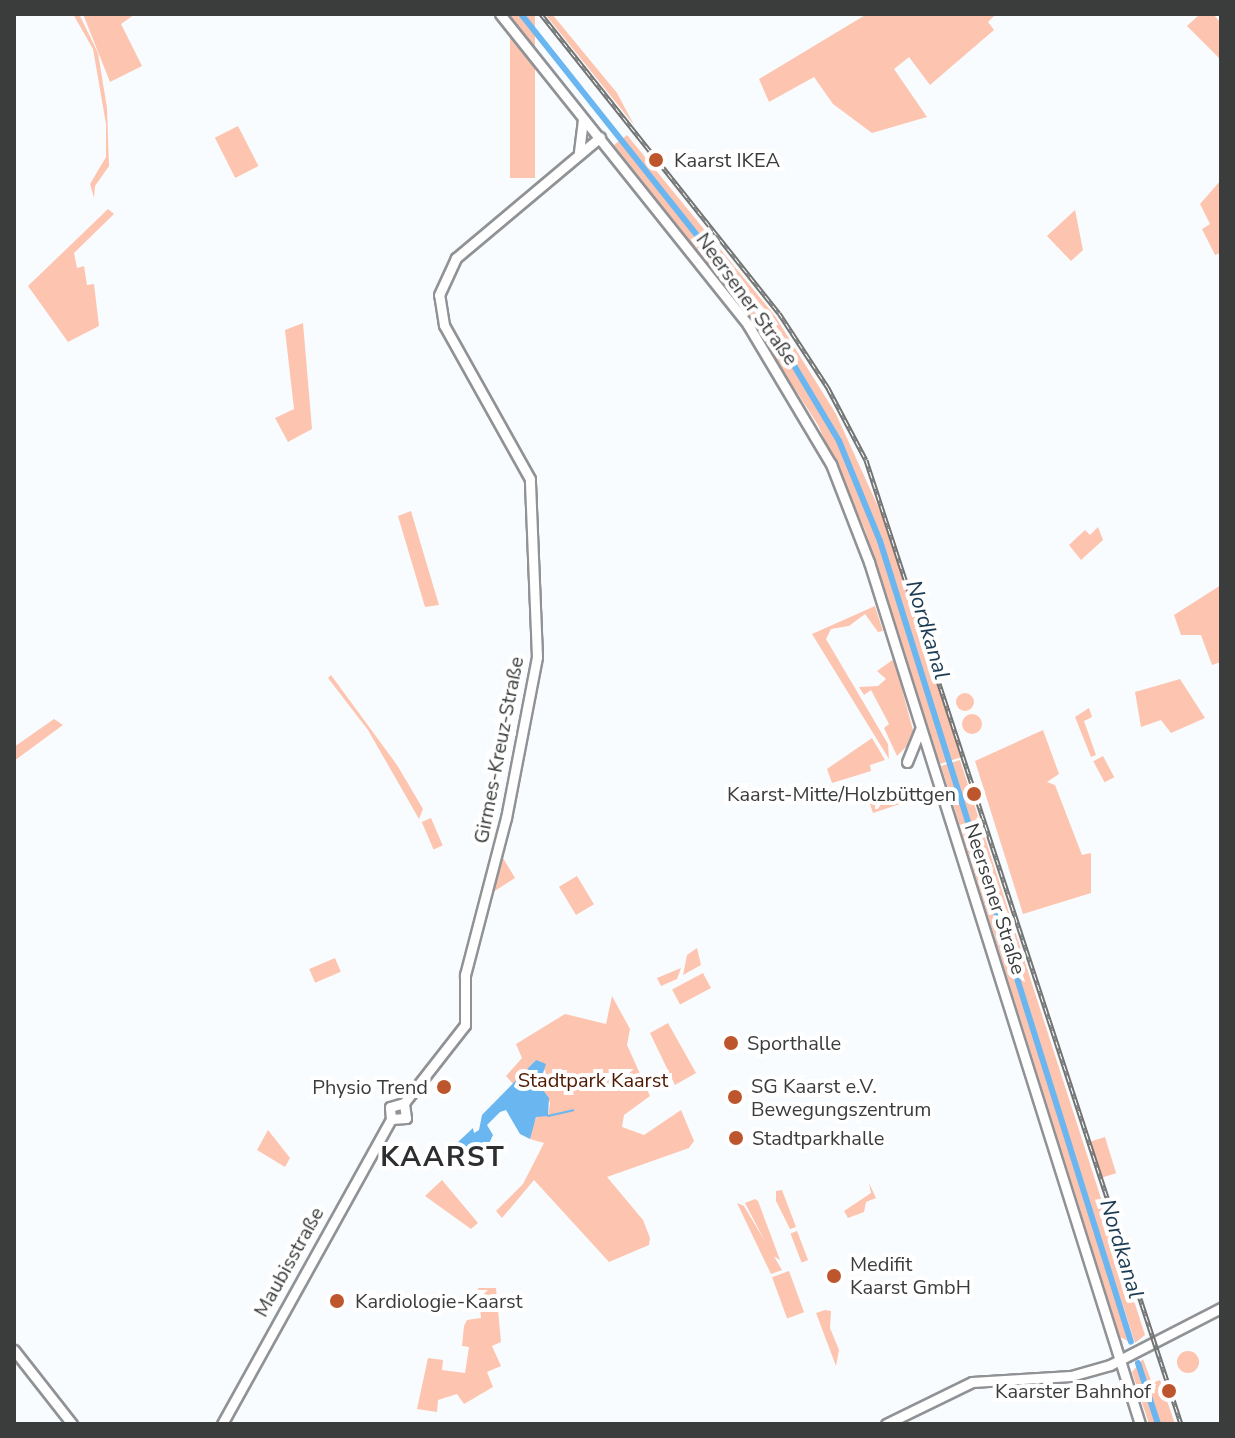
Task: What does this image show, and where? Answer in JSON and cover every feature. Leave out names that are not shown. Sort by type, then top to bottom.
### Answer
[{"type":"main road","name":"Neersener Straße","points":[[500,14],[753,332],[813,428],[856,526],[1113,1337],[1131,1353],[1140,1424]]},
{"type":"main road","points":[[577,156],[585,135],[580,113]]},
{"type":"main road","name":"Girmes-Kreuz-Straße","points":[[404,1103],[465,1025],[466,969],[506,818],[537,657],[528,471],[444,325],[439,295],[456,258],[600,137]]},
{"type":"main road","points":[[907,762],[921,725]]},
{"type":"main road","points":[[404,1103],[406,1118],[391,1119],[390,1107],[404,1103]]},
{"type":"main road","name":"Maubisstraße","points":[[222,1424],[391,1119]]},
{"type":"main road","points":[[886,1424],[972,1382],[1071,1376],[1151,1346],[1221,1308]]},
{"type":"main road","points":[[14,1350],[72,1424]]},
{"type":"green space","points":[[73,14],[79,14],[98,53],[107,108],[109,166],[95,186],[94,198],[90,184],[106,157],[106,124],[93,49]]},
{"type":"green space","points":[[83,14],[135,14],[121,24],[142,66],[110,82]]},
{"type":"green space","points":[[510,14],[535,14],[535,178],[510,178]]},
{"type":"green space","points":[[545,14],[552,14],[617,93],[634,125]]},
{"type":"green space","points":[[867,14],[996,14],[988,22],[994,30],[930,85],[909,57],[894,69],[927,117],[872,133],[833,104],[814,77],[769,102],[759,79]]},
{"type":"green space","points":[[1200,14],[1213,14],[1221,23],[1221,60],[1187,26]]},
{"type":"green space","points":[[238,126],[258,166],[235,178],[215,138]]},
{"type":"green space","points":[[627,135],[775,316],[836,414],[886,524],[962,757],[940,764],[865,530],[818,425],[741,305],[614,145]]},
{"type":"green space","points":[[613,147],[739,306],[782,368],[816,426],[849,496],[874,562],[936,764],[861,530],[815,427],[738,307]]},
{"type":"green space","points":[[1221,180],[1221,253],[1215,255],[1202,229],[1210,224],[1200,204]]},
{"type":"green space","points":[[108,209],[114,214],[74,253],[77,268],[84,266],[87,285],[94,284],[99,326],[68,342],[28,286]]},
{"type":"green space","points":[[1075,210],[1083,250],[1071,261],[1047,236]]},
{"type":"green space","points":[[303,323],[312,429],[288,442],[275,418],[294,409],[285,330]]},
{"type":"green space","points":[[411,511],[439,605],[425,607],[398,516]]},
{"type":"green space","points":[[1098,527],[1103,540],[1081,560],[1069,545],[1085,530],[1090,535]]},
{"type":"green space","points":[[1221,585],[1221,662],[1212,665],[1201,635],[1181,635],[1174,615]]},
{"type":"green space","points":[[875,606],[883,631],[878,632],[865,614],[849,626],[831,629],[826,639],[888,744],[889,759],[812,634]]},
{"type":"green space","points":[[894,659],[915,738],[897,756],[884,728],[889,724],[871,690],[864,695],[859,687],[878,686],[886,679],[877,671]]},
{"type":"green space","points":[[331,675],[397,765],[423,809],[419,819],[368,730],[328,678]]},
{"type":"green space","points":[[1180,679],[1205,718],[1171,733],[1161,720],[1141,727],[1135,692]]},
{"type":"green space","points":[[965,693],[974,702],[965,711],[956,702]]},
{"type":"green space","points":[[1089,708],[1092,717],[1084,721],[1096,755],[1091,757],[1075,717]]},
{"type":"green space","points":[[972,714],[979,717],[982,724],[979,731],[972,734],[965,731],[962,724],[965,717]]},
{"type":"green space","points":[[54,719],[63,725],[14,761],[14,747]]},
{"type":"green space","points":[[1043,730],[1059,774],[1047,782],[1055,785],[1082,855],[1091,853],[1091,893],[1023,914],[975,761]]},
{"type":"green space","points":[[872,738],[885,760],[870,765],[871,771],[832,783],[827,769]]},
{"type":"green space","points":[[1103,756],[1114,777],[1105,782],[1093,761]]},
{"type":"green space","points":[[960,760],[1145,1335],[1135,1343],[1069,1140],[1130,1342],[1120,1337],[941,766]]},
{"type":"green space","points":[[938,768],[1118,1335],[1125,1345],[1116,1335]]},
{"type":"green space","points":[[902,789],[906,802],[873,813],[870,804],[875,797]]},
{"type":"green space","points":[[431,818],[443,846],[434,850],[422,822]]},
{"type":"green space","points":[[503,858],[515,878],[493,892]]},
{"type":"green space","points":[[577,876],[594,904],[576,915],[559,887]]},
{"type":"green space","points":[[697,948],[701,965],[683,975],[687,955]]},
{"type":"green space","points":[[335,958],[341,972],[315,983],[309,969]]},
{"type":"green space","points":[[681,968],[677,979],[661,986],[657,978]]},
{"type":"green space","points":[[703,973],[711,988],[680,1004],[672,989]]},
{"type":"green space","name":"Stadtpark Kaarst","points":[[612,996],[630,1029],[627,1045],[650,1096],[624,1115],[622,1127],[644,1135],[681,1110],[694,1141],[689,1148],[607,1177],[643,1220],[650,1238],[649,1245],[609,1262],[534,1180],[502,1218],[496,1211],[523,1184],[544,1143],[530,1139],[537,1116],[548,1116],[550,1103],[539,1085],[546,1072],[536,1060],[513,1084],[506,1076],[522,1058],[516,1044],[565,1014],[606,1024]]},
{"type":"green space","points":[[668,1023],[696,1073],[675,1085],[650,1033]]},
{"type":"green space","points":[[268,1130],[290,1158],[285,1167],[257,1150]]},
{"type":"green space","points":[[1105,1137],[1116,1173],[1101,1178],[1090,1142]]},
{"type":"green space","points":[[442,1180],[478,1223],[471,1229],[425,1196]]},
{"type":"green space","points":[[869,1183],[876,1198],[866,1202],[864,1212],[848,1218],[844,1211],[871,1193]]},
{"type":"green space","points":[[782,1190],[796,1227],[790,1229],[776,1201],[776,1191]]},
{"type":"green space","points":[[755,1199],[780,1260],[772,1255],[745,1203]]},
{"type":"green space","points":[[737,1203],[744,1206],[782,1270],[771,1274]]},
{"type":"green space","points":[[797,1231],[808,1260],[802,1262],[790,1234]]},
{"type":"green space","points":[[789,1271],[804,1312],[787,1319],[772,1277]]},
{"type":"green space","points":[[478,1288],[496,1288],[501,1342],[492,1346],[501,1366],[487,1372],[493,1387],[464,1404],[457,1394],[438,1400],[437,1412],[417,1409],[428,1358],[443,1360],[442,1370],[465,1373],[469,1347],[462,1346],[464,1326],[467,1320],[481,1318]]},
{"type":"green space","points":[[831,1311],[830,1328],[839,1350],[836,1366],[816,1313]]},
{"type":"green space","points":[[1188,1351],[1199,1362],[1188,1373],[1177,1362]]},
{"type":"green space","points":[[1143,1359],[1152,1383],[1160,1380],[1175,1424],[1149,1424],[1132,1372]]},
{"type":"water","points":[[536,1060],[546,1064],[539,1085],[549,1098],[548,1116],[536,1117],[530,1139],[520,1134],[506,1110],[500,1112],[487,1125],[493,1135],[484,1154],[474,1157],[458,1142],[473,1128],[474,1133],[479,1130],[482,1115]]},
{"type":"waterway","name":"Nordkanal","points":[[521,14],[774,332],[839,441],[880,541],[1131,1342]]},
{"type":"waterway","points":[[548,1116],[573,1110]]},
{"type":"waterway","name":"Nordkanal","points":[[1138,1363],[1158,1424]]},
{"type":"railway","points":[[541,14],[779,313],[828,388],[866,460],[1181,1424]]},
{"type":"place","name":"Kaarst IKEA","points":[[656,160]]},
{"type":"place","name":"Kaarst-Mitte/Holzbüttgen","points":[[974,794]]},
{"type":"place","name":"Sporthalle","points":[[731,1043]]},
{"type":"place","name":"Physio Trend","points":[[444,1087]]},
{"type":"place","name":"SG Kaarst e.V. Bewegungszentrum","points":[[735,1097]]},
{"type":"place","name":"Stadtparkhalle","points":[[736,1138]]},
{"type":"place","name":"Medifit Kaarst GmbH","points":[[834,1276]]},
{"type":"place","name":"Kardiologie-Kaarst","points":[[337,1301]]},
{"type":"place","name":"Kaarster Bahnhof","points":[[1169,1391]]},
{"type":"district","name":"KAARST","points":[[443,1157]]}]
